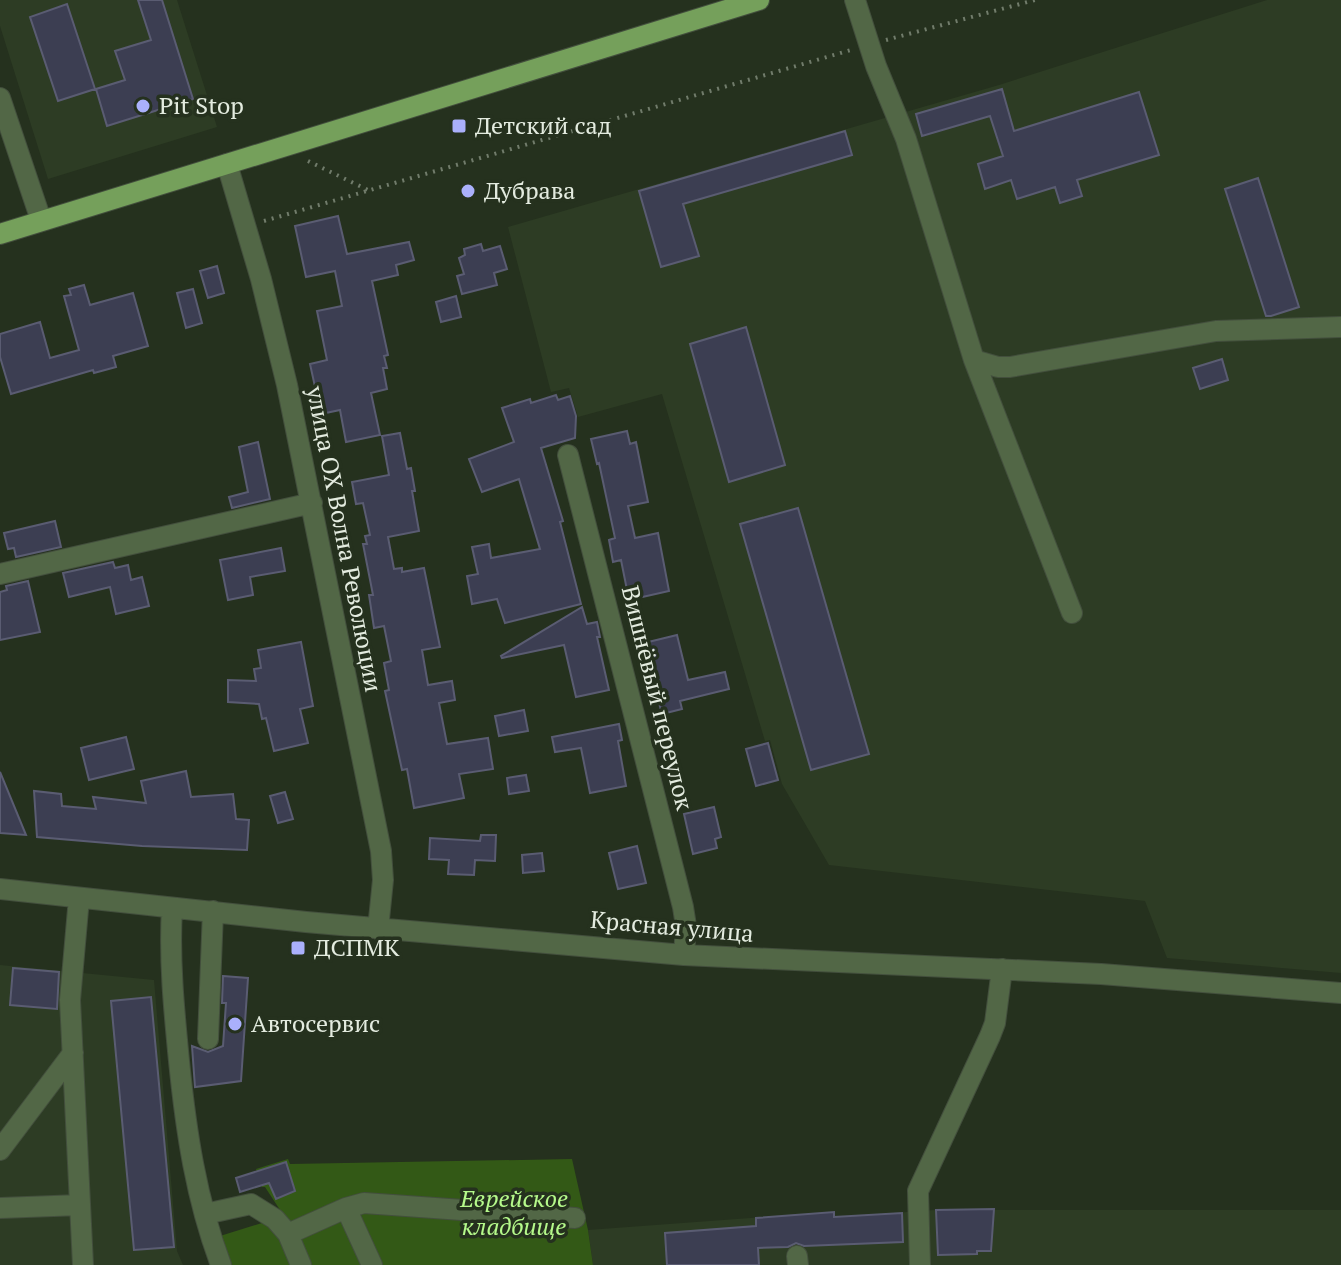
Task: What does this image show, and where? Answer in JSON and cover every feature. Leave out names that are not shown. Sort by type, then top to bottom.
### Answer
[{"type":"main road","points":[[0,234],[759,0]]},
{"type":"street","points":[[855,0],[868,45],[906,139],[974,360],[1072,613]]},
{"type":"street","points":[[0,98],[41,220]]},
{"type":"street","name":"улица ОХ Волна Революции","points":[[227,164],[272,322],[312,503],[381,851],[383,880],[378,929]]},
{"type":"street","points":[[974,360],[1010,367],[1216,331],[1341,327]]},
{"type":"street","name":"Вишнёвый переулок","points":[[568,455],[683,907],[686,926],[684,955]]},
{"type":"street","points":[[0,574],[312,503]]},
{"type":"street","name":"Красная улица","points":[[0,889],[378,929],[684,955],[1002,969],[1341,993]]},
{"type":"street","points":[[79,898],[70,1000],[83,1265]]},
{"type":"street","points":[[172,908],[172,978],[190,1151],[221,1265]]},
{"type":"street","points":[[208,1039],[213,911]]},
{"type":"street","points":[[920,1265],[918,1191],[995,1023],[1002,969]]},
{"type":"street","points":[[0,1150],[73,1053]]},
{"type":"street","points":[[288,1234],[364,1203],[575,1218]]},
{"type":"street","points":[[205,1214],[251,1204],[275,1219],[288,1234],[301,1265]]},
{"type":"street","points":[[0,1208],[80,1205]]},
{"type":"street","points":[[346,1208],[372,1265]]},
{"type":"path","points":[[246,226],[372,192],[868,45],[1035,0]]},
{"type":"path","points":[[280,147],[372,192]]},
{"type":"shaded area","points":[[0,0],[177,0],[217,127],[48,179],[0,26]]},
{"type":"shaded area","points":[[1267,0],[1341,0],[1341,973],[1167,958],[1145,901],[829,865],[782,784],[770,740],[765,741],[662,394],[578,417],[569,388],[551,392],[508,227],[999,85]]},
{"type":"shaded area","points":[[0,965],[154,980],[177,1251],[183,1265],[0,1265]]},
{"type":"shaded area","points":[[936,1210],[1341,1210],[1341,1265],[593,1265],[588,1230],[834,1212],[835,1217]]},
{"type":"green space","name":"Еврейское кладбище","points":[[288,1159],[290,1164],[572,1159],[593,1265],[231,1265],[220,1236],[284,1216],[262,1187],[256,1169]]},
{"type":"building","points":[[138,0],[162,0],[193,99],[107,126],[96,89],[125,80],[115,51],[151,40]]},
{"type":"building","points":[[67,4],[95,89],[58,101],[30,17]]},
{"type":"building","points":[[1002,89],[1014,131],[1139,92],[1159,155],[1077,180],[1082,196],[1060,203],[1055,187],[1017,199],[1011,180],[985,189],[978,164],[1003,156],[990,116],[922,136],[916,114]]},
{"type":"building","points":[[845,131],[852,155],[683,204],[699,256],[661,267],[639,191]]},
{"type":"building","points":[[1258,178],[1299,307],[1271,316],[1266,316],[1225,189]]},
{"type":"building","points":[[338,216],[347,254],[409,242],[414,260],[396,265],[398,275],[372,281],[388,355],[384,356],[387,368],[383,368],[387,389],[371,393],[380,435],[346,442],[340,410],[321,414],[310,364],[327,360],[317,311],[342,306],[335,271],[306,277],[295,226]]},
{"type":"building","points":[[481,244],[483,251],[500,246],[507,269],[494,273],[497,285],[462,294],[457,276],[464,274],[459,258],[465,255],[464,249]]},
{"type":"building","points":[[217,266],[224,293],[208,298],[200,271]]},
{"type":"building","points":[[84,285],[90,305],[133,293],[148,346],[113,356],[116,367],[94,373],[93,370],[11,394],[0,357],[0,334],[40,322],[50,358],[79,350],[64,296],[71,295],[69,289]]},
{"type":"building","points":[[193,289],[202,323],[186,328],[177,293]]},
{"type":"building","points":[[456,296],[461,317],[441,322],[436,302]]},
{"type":"building","points":[[746,327],[785,465],[729,482],[690,344]]},
{"type":"building","points":[[1222,359],[1228,380],[1200,389],[1193,368]]},
{"type":"building","points":[[556,395],[558,400],[570,396],[576,416],[575,438],[541,448],[563,521],[560,522],[581,604],[505,623],[497,599],[472,604],[467,576],[478,574],[472,547],[489,544],[491,558],[540,549],[519,479],[482,492],[469,459],[514,442],[502,408]]},
{"type":"building","points":[[627,431],[630,444],[636,442],[648,502],[628,506],[635,538],[658,533],[669,591],[629,600],[621,560],[613,562],[609,540],[615,538],[591,439]]},
{"type":"building","points":[[400,433],[407,469],[411,468],[419,531],[388,537],[394,569],[402,568],[402,572],[424,568],[440,647],[422,650],[428,685],[452,681],[455,700],[439,703],[447,744],[488,738],[493,769],[459,774],[464,798],[414,808],[407,769],[402,770],[385,691],[389,690],[384,663],[391,661],[384,626],[374,628],[369,595],[373,595],[363,544],[367,544],[365,536],[370,535],[363,503],[356,504],[352,482],[389,475],[382,436]]},
{"type":"building","points":[[258,442],[270,499],[232,508],[229,497],[248,492],[239,447]]},
{"type":"building","points":[[798,508],[869,754],[811,770],[740,524]]},
{"type":"building","points":[[55,521],[61,547],[16,557],[14,548],[8,549],[4,533]]},
{"type":"building","points":[[281,548],[285,571],[250,577],[253,595],[228,600],[220,560]]},
{"type":"building","points":[[113,562],[115,568],[128,565],[131,580],[142,577],[149,606],[116,614],[110,587],[69,597],[63,573]]},
{"type":"building","points":[[28,581],[40,632],[0,640],[0,592],[7,590],[6,586]]},
{"type":"building","points":[[582,607],[587,624],[597,622],[600,637],[597,637],[609,690],[576,697],[564,645],[502,658],[501,656]]},
{"type":"building","points":[[677,635],[688,680],[725,672],[729,689],[680,701],[682,709],[662,714],[659,703],[652,704],[640,644]]},
{"type":"building","points":[[301,642],[313,706],[300,709],[308,743],[274,751],[266,718],[262,719],[259,704],[228,702],[228,680],[256,681],[254,669],[261,668],[258,650]]},
{"type":"building","points":[[524,710],[528,731],[499,736],[495,716]]},
{"type":"building","points":[[619,724],[622,740],[618,741],[626,786],[590,793],[581,748],[555,752],[552,737]]},
{"type":"building","points":[[126,737],[134,769],[89,780],[81,748]]},
{"type":"building","points":[[768,743],[778,780],[756,786],[746,749]]},
{"type":"building","points":[[186,771],[191,797],[233,794],[236,819],[249,820],[247,850],[142,846],[37,837],[34,791],[61,794],[62,806],[96,809],[93,797],[146,803],[141,781]]},
{"type":"building","points":[[0,772],[26,835],[0,833]]},
{"type":"building","points":[[526,775],[529,791],[509,794],[507,778]]},
{"type":"building","points":[[285,792],[293,819],[278,823],[270,796]]},
{"type":"building","points":[[714,807],[721,837],[715,839],[717,848],[693,854],[684,814]]},
{"type":"building","points":[[481,835],[496,835],[495,861],[475,860],[474,875],[448,874],[449,860],[429,859],[430,838],[480,841]]},
{"type":"building","points":[[637,846],[646,883],[618,889],[609,853]]},
{"type":"building","points":[[542,853],[544,871],[523,873],[522,855]]},
{"type":"building","points":[[13,968],[59,972],[57,1009],[10,1005]]},
{"type":"building","name":"Автосервис","points":[[223,976],[248,978],[241,1081],[195,1087],[192,1046],[208,1052],[223,1046],[226,1003],[222,1003]]},
{"type":"building","points":[[151,997],[174,1247],[134,1250],[111,1001]]},
{"type":"building","points":[[286,1162],[295,1191],[276,1199],[269,1183],[240,1192],[236,1178]]},
{"type":"building","points":[[994,1209],[991,1251],[938,1255],[936,1210]]},
{"type":"building","points":[[834,1212],[834,1217],[902,1213],[903,1242],[804,1246],[796,1243],[788,1247],[758,1248],[759,1265],[667,1265],[665,1233],[756,1226],[756,1218]]},
{"type":"place","name":"Pit Stop","points":[[143,106]]},
{"type":"place","name":"Детский сад","points":[[459,126]]},
{"type":"place","name":"Дубрава","points":[[468,191]]},
{"type":"place","name":"ДСПМК","points":[[298,948]]},
{"type":"place","name":"Автосервис","points":[[235,1024]]}]
